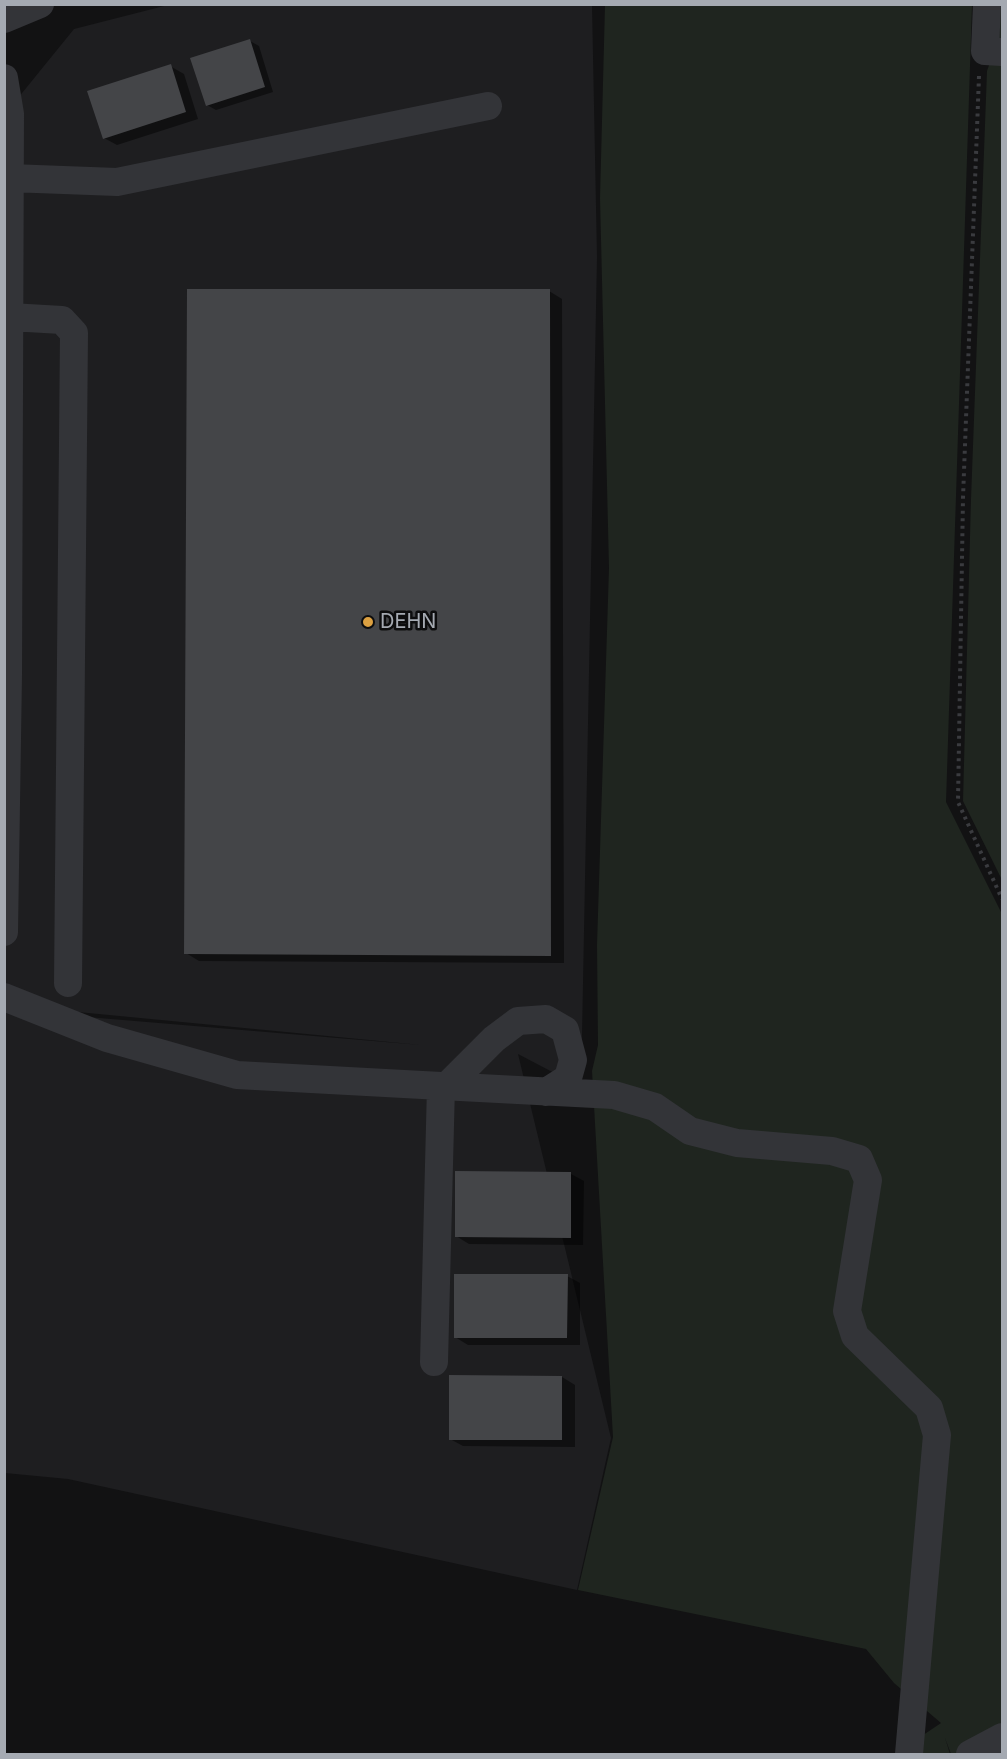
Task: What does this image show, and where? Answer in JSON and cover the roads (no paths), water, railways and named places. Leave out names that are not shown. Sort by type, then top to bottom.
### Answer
[{"type":"street","points":[[4,19],[40,4]]},
{"type":"street","points":[[987,4],[994,52]]},
{"type":"street","points":[[4,78],[10,114],[4,932]]},
{"type":"street","points":[[10,178],[117,182],[488,106]]},
{"type":"street","points":[[10,317],[62,320],[74,333],[68,983]]},
{"type":"street","points":[[4,997],[107,1038],[237,1075],[614,1095],[655,1107],[690,1131],[737,1143],[832,1150],[859,1159],[868,1180],[847,1311],[855,1336],[929,1408],[937,1435],[909,1755]]},
{"type":"street","points":[[434,1362],[444,1086],[494,1039],[518,1021],[546,1019],[565,1030],[573,1060],[568,1078],[546,1092]]},
{"type":"street","points":[[970,1755],[1002,1737]]},
{"type":"place","name":"DEHN","points":[[368,622]]}]
